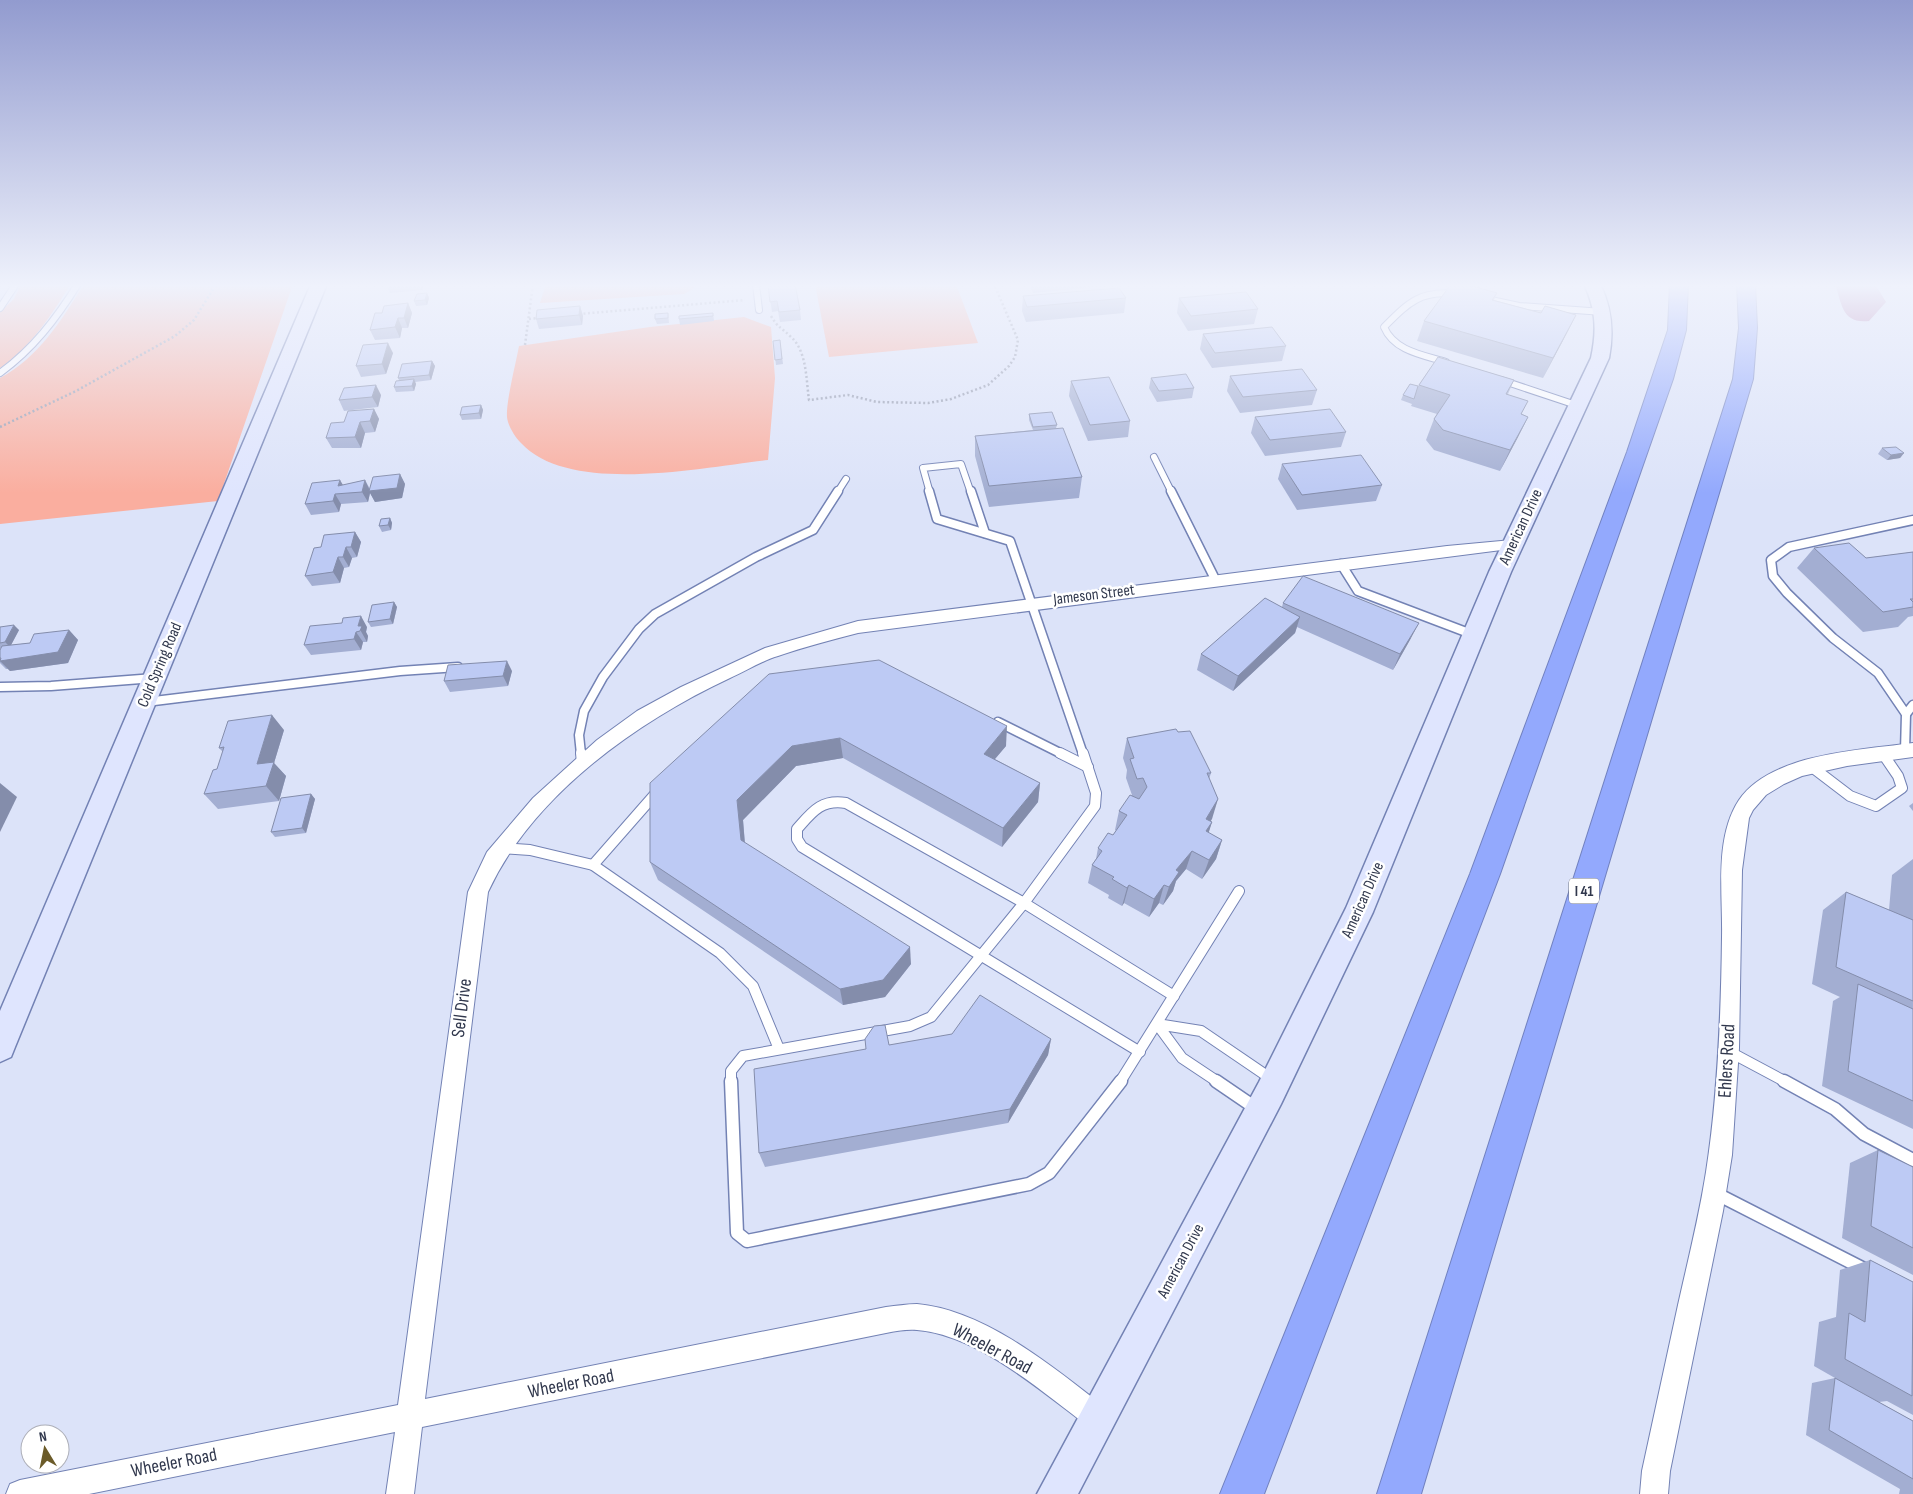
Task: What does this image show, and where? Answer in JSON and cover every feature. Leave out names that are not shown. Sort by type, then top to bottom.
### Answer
[{"type":"highway","points":[[1242,1494],[1485,874],[1624,489],[1670,354]]},
{"type":"highway","name":"I 41","points":[[1399,1494],[1743,379],[1745,354]]},
{"type":"street","name":"Cold Spring Road","points":[[0,1046],[290,354]]},
{"type":"street","name":"American Drive","points":[[1057,1494],[1260,1111],[1359,912],[1512,545],[1580,406],[1601,354]]},
{"type":"street","name":"Jameson Street","points":[[687,691],[771,652],[858,627],[1215,579],[1512,545]]},
{"type":"street","name":"Sell Drive","points":[[400,1494],[472,923],[478,892],[501,848],[539,803],[603,745],[644,716],[687,691]]},
{"type":"street","name":"Ehlers Road","points":[[1654,1494],[1656,1471],[1714,1193],[1722,1136],[1728,1052],[1733,865],[1738,822],[1746,804],[1760,788],[1778,777],[1812,767],[1909,750]]},
{"type":"street","name":"Wheeler Road","points":[[20,1494],[886,1320],[917,1317],[943,1323],[990,1343],[1030,1367],[1098,1418]]},
{"type":"lane","points":[[0,373],[24,354]]},
{"type":"lane","points":[[1425,354],[1450,363]]},
{"type":"lane","points":[[1495,378],[1580,406]]},
{"type":"lane","points":[[1154,457],[1215,579]]},
{"type":"lane","points":[[985,533],[961,464],[923,468],[937,519],[1010,541],[1033,603],[1088,767],[1096,793],[1096,806],[1024,903],[931,1017],[910,1026],[743,1056],[731,1071],[737,1233],[747,1241],[1029,1184],[1049,1173],[1127,1073],[1239,890]]},
{"type":"lane","points":[[582,763],[579,735],[584,711],[602,678],[639,628],[654,614],[756,557],[813,530],[846,479]]},
{"type":"lane","points":[[1909,750],[1906,714],[1878,673],[1832,638],[1787,593],[1773,576],[1771,560],[1789,547],[1913,520]]},
{"type":"lane","points":[[1341,564],[1351,583],[1358,590],[1474,636]]},
{"type":"lane","points":[[144,702],[400,671],[464,667]]},
{"type":"lane","points":[[0,688],[24,688],[154,678]]},
{"type":"lane","points":[[1906,714],[1913,705]]},
{"type":"lane","points":[[991,718],[1088,767]]},
{"type":"lane","points":[[1812,767],[1837,788],[1859,802],[1876,806],[1902,788],[1898,776],[1883,754]]},
{"type":"lane","points":[[592,865],[662,787]]},
{"type":"lane","points":[[1140,1052],[802,847],[796,839],[796,829],[823,802],[832,799],[846,802],[1024,903],[1174,996]]},
{"type":"lane","points":[[501,848],[530,850],[592,865],[720,953],[753,986],[779,1049]]},
{"type":"lane","points":[[1158,1024],[1200,1032],[1275,1082]]},
{"type":"lane","points":[[1158,1024],[1182,1058],[1260,1111]]},
{"type":"lane","points":[[1728,1052],[1835,1109],[1864,1134],[1913,1160]]},
{"type":"lane","points":[[1714,1193],[1873,1274]]},
{"type":"path","points":[[0,427],[91,383],[143,354]]},
{"type":"path","points":[[802,354],[809,400],[848,395],[877,402],[928,403],[950,399],[988,385],[998,378],[1012,362],[1014,354]]},
{"type":"shaded area","points":[[0,354],[17,354],[11,359],[0,368]]},
{"type":"shaded area","points":[[33,354],[269,354],[218,501],[0,524],[0,378]]},
{"type":"shaded area","points":[[517,354],[773,354],[775,378],[768,460],[674,472],[638,474],[604,474],[571,469],[543,459],[521,443],[514,435],[507,417]]},
{"type":"shaded area","points":[[828,354],[864,354],[829,357]]},
{"type":"building","points":[[360,354],[385,354],[382,364],[356,366]]},
{"type":"building","points":[[774,354],[781,354],[782,359],[775,360]]},
{"type":"building","points":[[1538,354],[1555,354],[1553,358]]},
{"type":"building","points":[[1438,357],[1514,380],[1506,394],[1528,401],[1521,414],[1528,417],[1510,450],[1443,430],[1434,419],[1450,395],[1419,385]]},
{"type":"building","points":[[432,361],[429,375],[398,378],[402,364]]},
{"type":"building","points":[[1302,369],[1317,390],[1243,397],[1230,376]]},
{"type":"building","points":[[1186,374],[1194,388],[1159,391],[1151,378]]},
{"type":"building","points":[[1109,377],[1130,421],[1090,425],[1071,381]]},
{"type":"building","points":[[414,379],[412,386],[394,387],[396,381]]},
{"type":"building","points":[[1410,384],[1418,386],[1414,399],[1403,395]]},
{"type":"building","points":[[376,385],[372,397],[339,400],[344,388]]},
{"type":"building","points":[[481,405],[479,413],[460,415],[462,407]]},
{"type":"building","points":[[374,409],[370,421],[360,422],[355,437],[326,438],[331,423],[344,422],[348,411]]},
{"type":"building","points":[[1330,409],[1346,432],[1270,440],[1255,417]]},
{"type":"building","points":[[1052,412],[1057,425],[1033,427],[1029,414]]},
{"type":"building","points":[[1063,428],[1082,477],[989,486],[975,436]]},
{"type":"building","points":[[1896,447],[1904,453],[1891,455],[1882,448]]},
{"type":"building","points":[[1361,455],[1382,485],[1302,495],[1282,464]]},
{"type":"building","points":[[400,474],[397,488],[369,491],[373,477]]},
{"type":"building","points":[[340,480],[338,486],[365,480],[362,492],[335,494],[333,501],[305,504],[312,483]]},
{"type":"building","points":[[390,518],[388,525],[379,526],[381,519]]},
{"type":"building","points":[[355,532],[351,547],[346,547],[343,557],[338,557],[333,572],[305,576],[314,548],[321,547],[324,535]]},
{"type":"building","points":[[1849,543],[1866,558],[1913,552],[1913,599],[1910,599],[1913,602],[1913,607],[1883,612],[1814,548]]},
{"type":"building","points":[[1303,576],[1419,623],[1400,654],[1283,603]]},
{"type":"building","points":[[1265,598],[1300,617],[1238,676],[1201,654]]},
{"type":"building","points":[[394,602],[390,619],[368,622],[372,605]]},
{"type":"building","points":[[361,616],[358,626],[362,626],[360,631],[356,632],[354,639],[304,645],[310,626],[342,623],[343,618]]},
{"type":"building","points":[[14,625],[5,642],[0,643],[0,627]]},
{"type":"building","points":[[69,630],[58,652],[0,661],[2,646],[30,643],[34,634]]},
{"type":"building","points":[[879,660],[1007,726],[984,754],[1040,783],[1003,828],[840,738],[792,746],[737,800],[741,840],[910,947],[883,980],[840,989],[650,862],[650,783],[769,674]]},
{"type":"building","points":[[507,661],[503,676],[444,681],[448,665]]},
{"type":"building","points":[[272,715],[257,764],[274,762],[266,786],[204,794],[213,770],[217,769],[224,747],[219,748],[228,721]]},
{"type":"building","points":[[1176,729],[1178,732],[1190,731],[1211,773],[1207,773],[1218,799],[1206,819],[1212,822],[1206,831],[1222,840],[1209,860],[1192,851],[1176,870],[1179,872],[1169,887],[1164,885],[1154,899],[1129,885],[1127,888],[1112,879],[1114,877],[1092,865],[1102,851],[1098,848],[1108,833],[1113,835],[1127,815],[1119,811],[1130,795],[1139,799],[1147,787],[1143,778],[1137,779],[1130,759],[1134,758],[1127,738]]},
{"type":"building","points":[[311,794],[302,828],[271,832],[281,798]]},
{"type":"building","points":[[1846,892],[1913,920],[1913,1001],[1836,967]]},
{"type":"building","points":[[1858,984],[1913,1009],[1913,1101],[1848,1071]]},
{"type":"building","points":[[980,995],[1051,1039],[1010,1109],[759,1153],[754,1069],[866,1049],[865,1039],[874,1026],[885,1025],[889,1045],[952,1034]]},
{"type":"building","points":[[1878,1150],[1913,1167],[1913,1248],[1871,1226]]},
{"type":"building","points":[[1870,1260],[1913,1282],[1912,1396],[1845,1359],[1849,1313],[1865,1322]]},
{"type":"building","points":[[1835,1378],[1913,1421],[1913,1479],[1829,1430]]}]
